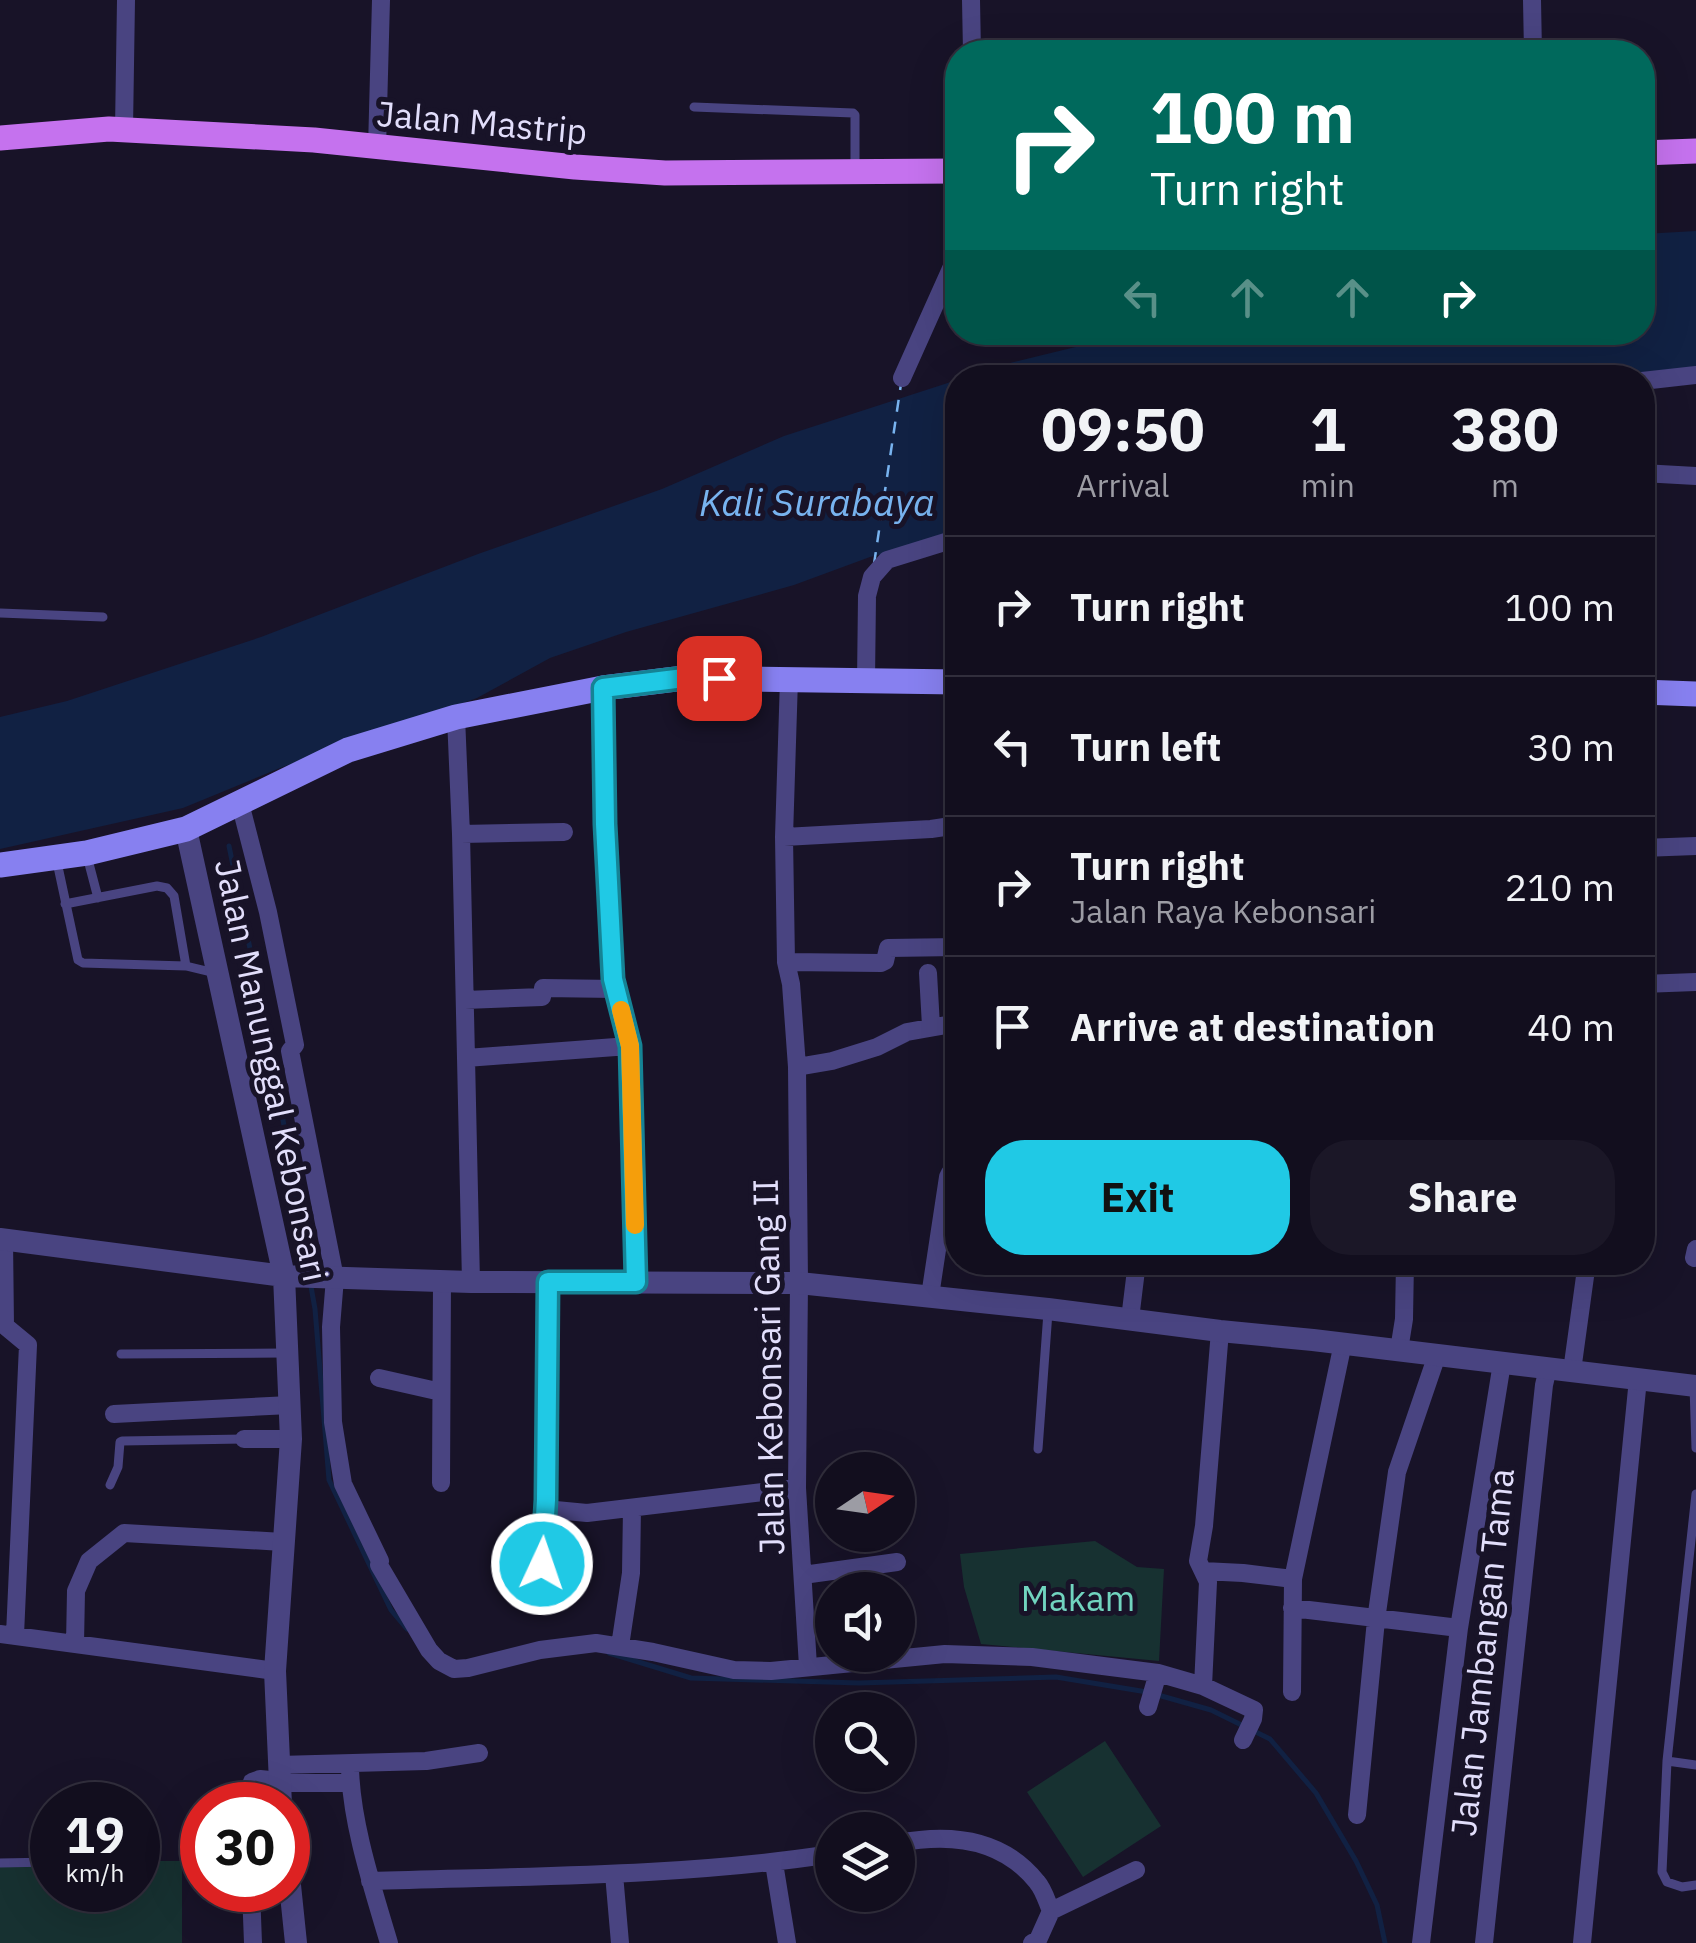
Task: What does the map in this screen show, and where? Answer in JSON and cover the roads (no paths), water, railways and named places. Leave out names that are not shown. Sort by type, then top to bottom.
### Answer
[{"type":"main road","name":"Jalan Mastrip","points":[[0,138],[108,128],[314,140],[665,174],[945,171]]},
{"type":"main road","points":[[1655,152],[1696,150]]},
{"type":"main road","points":[[0,865],[86,853],[186,829],[348,750],[456,717],[603,688],[684,678],[945,682]]},
{"type":"main road","points":[[1655,692],[1696,694]]},
{"type":"street","points":[[124,130],[126,0]]},
{"type":"street","points":[[376,148],[381,0]]},
{"type":"street","points":[[971,0],[972,40]]},
{"type":"street","points":[[1532,0],[1533,40]]},
{"type":"street","points":[[902,378],[945,282]]},
{"type":"street","points":[[1655,380],[1696,375]]},
{"type":"street","points":[[1655,474],[1696,476]]},
{"type":"street","points":[[866,681],[867,596],[872,577],[887,560],[945,542]]},
{"type":"street","name":"Jalan Kebonsari Gang II","points":[[789,679],[784,837],[786,962],[797,1067],[798,1488],[808,1666]]},
{"type":"street","points":[[603,688],[613,979],[630,1046],[636,1282]]},
{"type":"street","points":[[456,717],[471,1282]]},
{"type":"street","points":[[240,803],[268,912],[295,1045],[290,1051],[331,1327],[333,1422],[343,1484],[379,1564],[429,1650],[440,1661],[454,1668],[468,1668],[596,1643],[734,1670],[771,1671],[962,1655],[1032,1656],[1153,1689],[1203,1686],[1254,1710],[1248,1730]]},
{"type":"street","points":[[784,837],[945,827]]},
{"type":"street","name":"Jalan Manunggal Kebonsari","points":[[186,829],[284,1276],[291,1439],[275,1671],[277,1782]]},
{"type":"street","points":[[461,834],[564,832]]},
{"type":"street","points":[[1655,848],[1696,846]]},
{"type":"street","points":[[786,962],[881,963],[888,948],[945,947]]},
{"type":"street","points":[[928,972],[932,1026]]},
{"type":"street","points":[[1655,984],[1696,982]]},
{"type":"street","points":[[464,1000],[542,997],[543,988],[616,989]]},
{"type":"street","points":[[797,1067],[855,1054],[903,1034],[945,1024]]},
{"type":"street","points":[[466,1058],[630,1046]]},
{"type":"street","points":[[930,1296],[945,1198]]},
{"type":"street","points":[[275,1671],[7,1635],[28,1345],[5,1326],[2,1239],[284,1276],[471,1282],[799,1283],[1695,1386]]},
{"type":"street","points":[[1130,1319],[1135,1275]]},
{"type":"street","points":[[1399,1350],[1405,1275]]},
{"type":"street","name":"Jalan Jambangan Tama","points":[[1484,1943],[1542,1404],[1560,1370],[1584,1275]]},
{"type":"street","points":[[440,1483],[442,1281]]},
{"type":"street","points":[[541,1592],[548,1282]]},
{"type":"street","points":[[1203,1686],[1208,1582],[1198,1561],[1220,1331]]},
{"type":"street","points":[[1292,1692],[1293,1579],[1343,1343]]},
{"type":"street","points":[[1357,1814],[1376,1620],[1397,1472],[1437,1355]]},
{"type":"street","points":[[1421,1943],[1459,1628],[1502,1362]]},
{"type":"street","points":[[380,1378],[441,1392]]},
{"type":"street","points":[[1582,1943],[1638,1379]]},
{"type":"street","points":[[114,1414],[290,1405]]},
{"type":"street","points":[[244,1439],[291,1439]]},
{"type":"street","points":[[545,1510],[588,1513],[798,1488]]},
{"type":"street","points":[[620,1646],[632,1573],[632,1508]]},
{"type":"street","points":[[75,1644],[76,1592],[88,1560],[124,1533],[283,1542]]},
{"type":"street","points":[[803,1575],[897,1562]]},
{"type":"street","points":[[1203,1571],[1293,1579]]},
{"type":"street","points":[[1292,1608],[1459,1628]]},
{"type":"street","points":[[285,1782],[479,1753]]},
{"type":"street","points":[[350,1774],[370,1881],[390,1943]]},
{"type":"street","points":[[915,1840],[992,1845],[1039,1884],[1051,1911]]},
{"type":"street","points":[[370,1881],[614,1874],[815,1857]]},
{"type":"street","points":[[774,1863],[787,1943]]},
{"type":"street","points":[[1032,1943],[1038,1940],[1051,1911],[1136,1870]]},
{"type":"street","points":[[614,1874],[620,1943]]},
{"type":"street","points":[[252,1912],[253,1943]]},
{"type":"street","points":[[293,1912],[296,1943]]},
{"type":"lane","points":[[694,107],[853,113],[856,172]]},
{"type":"lane","points":[[0,613],[103,617]]},
{"type":"lane","points":[[86,853],[98,898]]},
{"type":"lane","points":[[56,858],[78,960],[186,966],[218,974]]},
{"type":"lane","points":[[65,904],[157,886],[167,888],[174,896],[186,966]]},
{"type":"lane","points":[[180,933],[208,929]]},
{"type":"lane","points":[[1038,1449],[1048,1309]]},
{"type":"lane","points":[[120,1354],[287,1353]]},
{"type":"lane","points":[[1695,1386],[1696,1448]]},
{"type":"lane","points":[[110,1485],[122,1441],[244,1439]]},
{"type":"lane","points":[[1696,1494],[1666,1761],[1662,1872],[1667,1882],[1696,1886]]},
{"type":"lane","points":[[1666,1761],[1696,1765]]},
{"type":"lane","points":[[0,1863],[30,1862]]},
{"type":"water","points":[[1696,231],[1696,366],[1655,374],[1655,365],[1002,365],[1084,345],[1655,345],[1655,233]]},
{"type":"water","name":"Kali Surabaya","points":[[945,384],[945,538],[870,557],[794,585],[626,632],[550,658],[477,698],[280,768],[183,808],[0,849],[0,717],[67,701],[261,637],[662,489],[784,436]]},
{"type":"waterway","points":[[229,846],[274,1066],[308,1270]]},
{"type":"waterway","points":[[310,1281],[329,1480],[391,1610],[407,1629]]},
{"type":"waterway","points":[[609,1653],[691,1678],[859,1683],[1056,1677],[1147,1692]]},
{"type":"waterway","points":[[1158,1695],[1211,1710],[1270,1739],[1316,1793],[1356,1861],[1377,1905],[1385,1943]]},
{"type":"park label","name":"Makam","points":[[1078,1598]]}]
